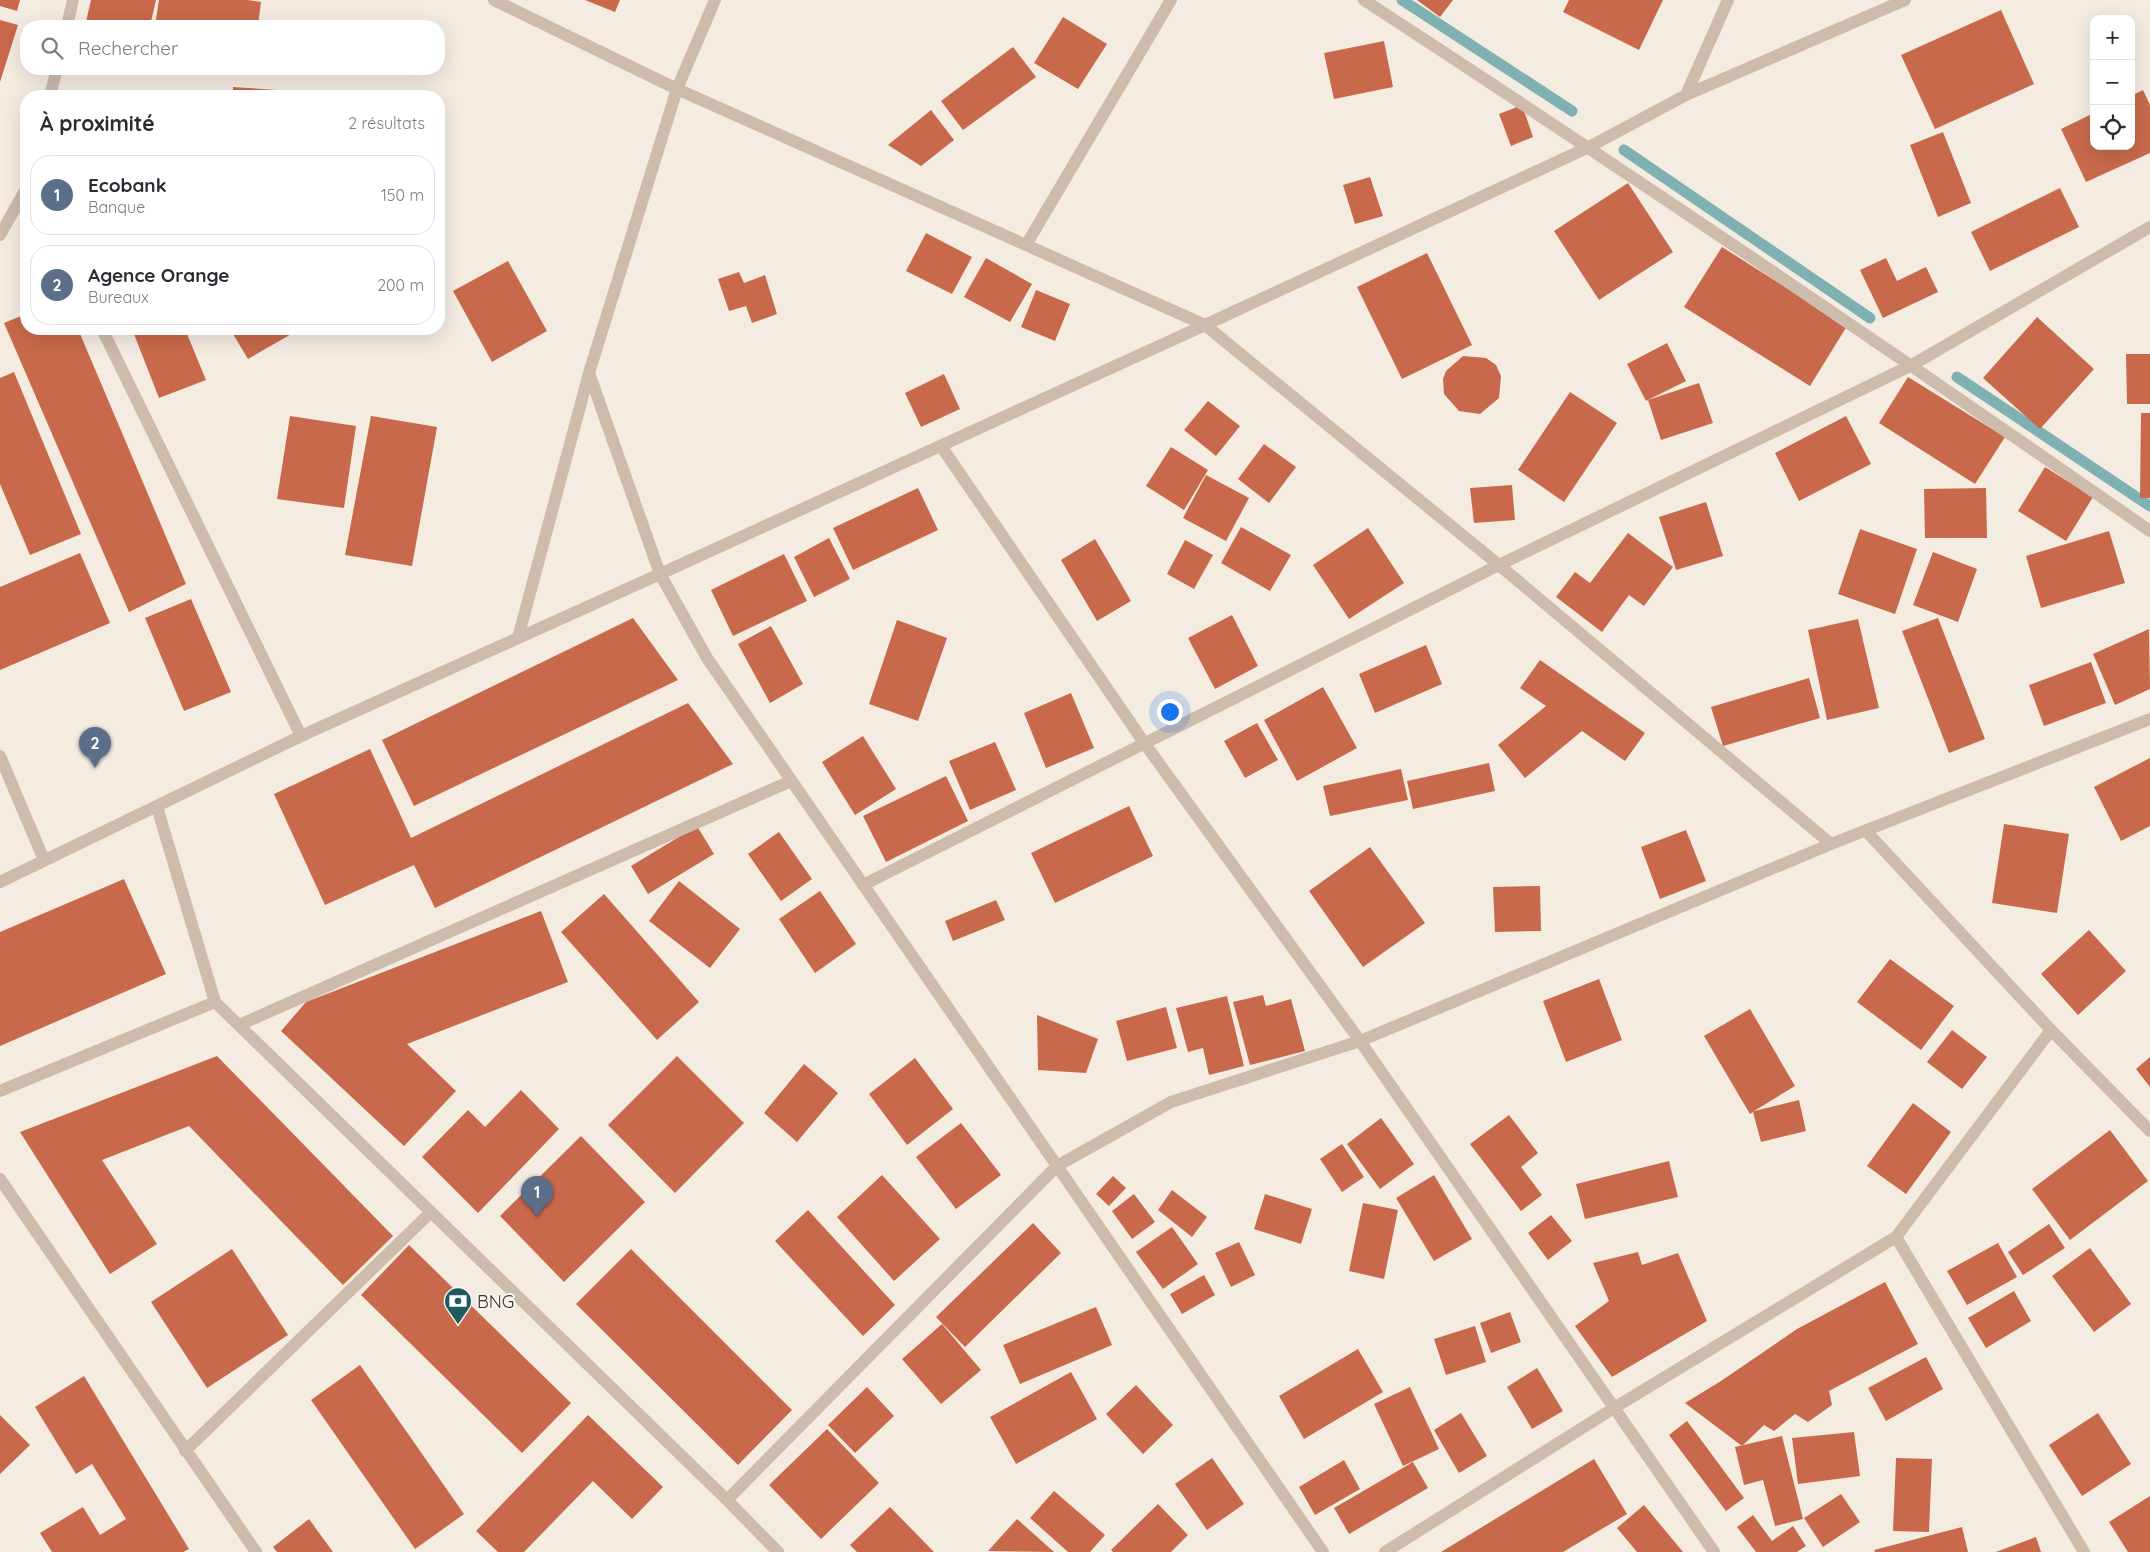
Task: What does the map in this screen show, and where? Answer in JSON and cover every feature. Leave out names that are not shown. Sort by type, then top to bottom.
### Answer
[{"type":"street","points":[[68,20],[73,0]]},
{"type":"street","points":[[494,0],[677,89],[1205,325],[1499,565],[1831,844]]},
{"type":"street","points":[[518,638],[589,373],[677,89],[715,0]]},
{"type":"street","points":[[1026,245],[1171,0]]},
{"type":"street","points":[[1364,0],[1589,147],[1912,365],[2150,531]]},
{"type":"street","points":[[1686,95],[1728,0]]},
{"type":"street","points":[[0,882],[301,736],[1205,325],[1589,147],[1686,95],[1905,0]]},
{"type":"street","points":[[52,90],[55,75]]},
{"type":"street","points":[[0,234],[20,199]]},
{"type":"street","points":[[864,885],[1499,565],[1912,365],[2150,227]]},
{"type":"street","points":[[105,335],[301,736]]},
{"type":"street","points":[[589,373],[660,574],[707,658],[1323,1552]]},
{"type":"street","points":[[941,446],[1145,744],[1360,1041],[1714,1552]]},
{"type":"street","points":[[727,1500],[1057,1166],[1171,1102],[1360,1041],[1831,844],[2150,719]]},
{"type":"street","points":[[0,756],[44,860]]},
{"type":"street","points":[[239,1025],[791,781]]},
{"type":"street","points":[[157,807],[214,1002],[727,1500],[778,1552]]},
{"type":"street","points":[[1866,831],[2052,1030],[2150,1130]]},
{"type":"street","points":[[0,1091],[214,1002]]},
{"type":"street","points":[[1385,1552],[1614,1408],[1896,1237],[2052,1030]]},
{"type":"street","points":[[0,1179],[256,1552]]},
{"type":"street","points":[[185,1451],[431,1212]]},
{"type":"street","points":[[1896,1237],[2084,1552]]},
{"type":"building","points":[[0,0],[20,0],[17,11],[0,6]]},
{"type":"building","points":[[91,0],[156,0],[151,20],[86,20]]},
{"type":"building","points":[[159,0],[248,0],[261,2],[259,20],[156,20]]},
{"type":"building","points":[[585,0],[620,0],[615,12]]},
{"type":"building","points":[[1417,0],[1453,0],[1440,17]]},
{"type":"building","points":[[1569,0],[1663,0],[1639,50],[1563,12]]},
{"type":"building","points":[[2001,10],[2034,84],[1935,129],[1901,55]]},
{"type":"building","points":[[1063,17],[1107,44],[1078,89],[1034,63]]},
{"type":"building","points":[[0,20],[18,25],[0,82]]},
{"type":"building","points":[[1384,41],[1393,87],[1334,99],[1324,53]]},
{"type":"building","points":[[1013,47],[1036,77],[963,130],[941,101]]},
{"type":"building","points":[[233,87],[276,90],[233,90]]},
{"type":"building","points":[[2143,90],[2150,105],[2150,153],[2086,182],[2061,129],[2090,115],[2090,150],[2135,150],[2135,94]]},
{"type":"building","points":[[1522,105],[1533,137],[1511,146],[1499,114]]},
{"type":"building","points":[[931,110],[954,140],[921,166],[888,145]]},
{"type":"building","points":[[1943,132],[1971,203],[1938,217],[1910,145]]},
{"type":"building","points":[[1370,177],[1383,216],[1355,224],[1343,185]]},
{"type":"building","points":[[1628,183],[1673,252],[1599,300],[1554,231]]},
{"type":"building","points":[[2060,188],[2079,227],[1990,271],[1971,232]]},
{"type":"building","points":[[926,233],[972,257],[952,294],[906,271]]},
{"type":"building","points":[[1722,247],[1847,326],[1810,386],[1684,307]]},
{"type":"building","points":[[1427,253],[1472,345],[1402,379],[1357,287]]},
{"type":"building","points":[[986,258],[1032,284],[1010,322],[964,297]]},
{"type":"building","points":[[1886,258],[1897,281],[1926,267],[1938,292],[1883,318],[1860,270]]},
{"type":"building","points":[[508,261],[547,331],[492,362],[453,291]]},
{"type":"building","points":[[739,272],[744,283],[765,275],[777,314],[752,323],[746,306],[729,311],[718,279]]},
{"type":"building","points":[[1036,290],[1070,304],[1055,341],[1021,327]]},
{"type":"building","points":[[20,316],[20,335],[81,335],[186,584],[129,612],[4,323]]},
{"type":"building","points":[[2037,317],[2094,369],[2040,429],[1983,378]]},
{"type":"building","points":[[134,335],[187,335],[206,380],[159,398]]},
{"type":"building","points":[[234,335],[290,335],[248,359]]},
{"type":"building","points":[[1667,343],[1686,381],[1646,401],[1627,364]]},
{"type":"building","points":[[2126,354],[2150,354],[2150,404],[2127,404]]},
{"type":"building","points":[[1463,356],[1486,358],[1496,365],[1501,376],[1499,398],[1480,414],[1459,411],[1444,394],[1443,379],[1446,371]]},
{"type":"building","points":[[14,372],[81,534],[30,555],[0,484],[0,378]]},
{"type":"building","points":[[944,374],[960,409],[921,427],[905,393]]},
{"type":"building","points":[[1908,377],[2005,437],[1975,484],[1879,423]]},
{"type":"building","points":[[1699,383],[1713,423],[1661,440],[1648,400]]},
{"type":"building","points":[[1570,392],[1617,423],[1564,502],[1518,470]]},
{"type":"building","points":[[1208,401],[1240,426],[1216,456],[1184,430]]},
{"type":"building","points":[[2141,413],[2150,413],[2150,498],[2140,498]]},
{"type":"building","points":[[290,416],[356,426],[344,508],[277,499]]},
{"type":"building","points":[[371,416],[437,427],[412,566],[345,555]]},
{"type":"building","points":[[1846,416],[1871,464],[1799,501],[1775,453]]},
{"type":"building","points":[[1264,444],[1296,467],[1269,503],[1238,479]]},
{"type":"building","points":[[1171,447],[1208,470],[1184,510],[1146,486]]},
{"type":"building","points":[[2045,467],[2093,497],[2066,541],[2018,511]]},
{"type":"building","points":[[1206,475],[1249,498],[1226,541],[1183,518]]},
{"type":"building","points":[[1512,485],[1515,520],[1474,523],[1470,488]]},
{"type":"building","points":[[918,488],[938,530],[853,570],[833,528]]},
{"type":"building","points":[[1986,488],[1987,538],[1925,538],[1924,489]]},
{"type":"building","points":[[1706,502],[1723,556],[1676,570],[1659,517]]},
{"type":"building","points":[[1241,527],[1291,555],[1270,591],[1221,563]]},
{"type":"building","points":[[1368,528],[1404,583],[1349,619],[1313,565]]},
{"type":"building","points":[[1860,529],[1917,549],[1895,614],[1838,594]]},
{"type":"building","points":[[2109,531],[2125,583],[2041,608],[2026,556]]},
{"type":"building","points":[[1628,533],[1673,567],[1644,606],[1629,595],[1602,632],[1556,597],[1575,572],[1590,583]]},
{"type":"building","points":[[829,538],[850,579],[814,597],[794,557]]},
{"type":"building","points":[[1095,539],[1131,601],[1097,621],[1061,560]]},
{"type":"building","points":[[1185,540],[1213,555],[1194,589],[1167,574]]},
{"type":"building","points":[[1933,552],[1977,569],[1958,622],[1913,605]]},
{"type":"building","points":[[80,553],[110,623],[0,670],[0,587]]},
{"type":"building","points":[[784,554],[807,601],[733,636],[711,590]]},
{"type":"building","points":[[191,599],[231,692],[184,711],[145,618]]},
{"type":"building","points":[[1232,615],[1258,666],[1215,689],[1188,638]]},
{"type":"building","points":[[633,618],[678,680],[414,806],[382,740]]},
{"type":"building","points":[[1938,618],[1985,739],[1949,753],[1902,631]]},
{"type":"building","points":[[1858,619],[1879,708],[1827,720],[1808,630]]},
{"type":"building","points":[[897,620],[947,638],[918,721],[869,704]]},
{"type":"building","points":[[771,626],[803,684],[770,703],[738,644]]},
{"type":"building","points":[[2149,629],[2150,689],[2115,705],[2093,654]]},
{"type":"building","points":[[1426,645],[1442,684],[1375,713],[1359,674]]},
{"type":"building","points":[[1540,660],[1645,733],[1625,761],[1582,731],[1525,778],[1498,745],[1546,706],[1520,688]]},
{"type":"building","points":[[2091,662],[2106,703],[2044,726],[2029,685]]},
{"type":"building","points":[[1809,678],[1820,718],[1723,746],[1711,707]]},
{"type":"building","points":[[1323,687],[1357,748],[1297,781],[1264,720]]},
{"type":"building","points":[[1071,693],[1094,748],[1046,768],[1024,713]]},
{"type":"building","points":[[688,703],[733,764],[435,908],[414,865],[325,905],[274,794],[370,749],[411,838]]},
{"type":"building","points":[[1257,723],[1278,760],[1245,778],[1224,741]]},
{"type":"building","points":[[863,736],[896,789],[855,815],[822,762]]},
{"type":"building","points":[[995,742],[1016,790],[970,810],[949,761]]},
{"type":"building","points":[[2150,758],[2150,826],[2121,841],[2094,787]]},
{"type":"building","points":[[1489,763],[1495,791],[1413,809],[1407,781]]},
{"type":"building","points":[[1401,769],[1408,800],[1330,816],[1323,786]]},
{"type":"building","points":[[946,776],[968,821],[886,862],[863,816]]},
{"type":"building","points":[[1129,806],[1153,856],[1055,903],[1031,853]]},
{"type":"building","points":[[2004,824],[2069,834],[2057,913],[1992,903]]},
{"type":"building","points":[[697,826],[714,854],[648,894],[631,866]]},
{"type":"building","points":[[1686,830],[1706,881],[1660,899],[1641,847]]},
{"type":"building","points":[[779,832],[812,879],[781,901],[748,854]]},
{"type":"building","points":[[1370,847],[1425,923],[1363,967],[1309,891]]},
{"type":"building","points":[[124,879],[166,974],[0,1046],[0,932]]},
{"type":"building","points":[[679,881],[740,929],[710,968],[649,921]]},
{"type":"building","points":[[1540,886],[1541,931],[1495,932],[1493,887]]},
{"type":"building","points":[[820,891],[856,944],[815,973],[779,919]]},
{"type":"building","points":[[604,894],[699,1002],[657,1040],[561,932]]},
{"type":"building","points":[[996,900],[1005,920],[953,941],[945,921]]},
{"type":"building","points":[[541,911],[568,982],[407,1044],[456,1091],[404,1146],[281,1031],[306,1002]]},
{"type":"building","points":[[2089,930],[2126,971],[2078,1015],[2041,974]]},
{"type":"building","points":[[1890,959],[1954,1006],[1921,1050],[1857,1002]]},
{"type":"building","points":[[1599,979],[1622,1040],[1566,1062],[1543,1001]]},
{"type":"building","points":[[1263,995],[1266,1006],[1291,999],[1305,1051],[1250,1065],[1233,1002]]},
{"type":"building","points":[[1227,996],[1244,1066],[1209,1075],[1203,1048],[1188,1052],[1176,1008]]},
{"type":"building","points":[[1166,1007],[1177,1048],[1127,1061],[1116,1021]]},
{"type":"building","points":[[1750,1009],[1795,1086],[1754,1111],[1799,1100],[1806,1131],[1761,1142],[1753,1112],[1750,1114],[1704,1036]]},
{"type":"building","points":[[1037,1015],[1098,1039],[1086,1073],[1038,1070]]},
{"type":"building","points":[[1952,1030],[1987,1057],[1962,1089],[1927,1062]]},
{"type":"building","points":[[217,1056],[393,1236],[343,1285],[189,1126],[102,1160],[157,1244],[110,1274],[20,1132]]},
{"type":"building","points":[[677,1056],[744,1123],[675,1193],[608,1125]]},
{"type":"building","points":[[2150,1057],[2150,1087],[2136,1069]]},
{"type":"building","points":[[915,1058],[953,1109],[907,1145],[869,1094]]},
{"type":"building","points":[[804,1064],[838,1093],[797,1142],[764,1113]]},
{"type":"building","points":[[521,1090],[559,1129],[478,1213],[422,1157],[468,1110],[485,1127]]},
{"type":"building","points":[[1913,1103],[1951,1132],[1906,1194],[1867,1166]]},
{"type":"building","points":[[1509,1115],[1538,1153],[1521,1167],[1542,1195],[1521,1211],[1470,1144]]},
{"type":"building","points":[[1381,1118],[1414,1164],[1380,1189],[1347,1144]]},
{"type":"building","points":[[961,1123],[1001,1175],[956,1209],[916,1157]]},
{"type":"building","points":[[2110,1130],[2148,1181],[2070,1240],[2032,1189]]},
{"type":"building","points":[[581,1136],[645,1202],[564,1282],[500,1216]]},
{"type":"building","points":[[1342,1144],[1364,1177],[1342,1192],[1320,1159]]},
{"type":"building","points":[[1669,1161],[1678,1197],[1585,1219],[1576,1184]]},
{"type":"building","points":[[882,1175],[940,1239],[894,1281],[837,1217]]},
{"type":"building","points":[[1434,1175],[1472,1239],[1434,1261],[1396,1198]]},
{"type":"building","points":[[1113,1176],[1126,1188],[1109,1206],[1096,1194]]},
{"type":"building","points":[[1172,1190],[1207,1217],[1192,1237],[1158,1210]]},
{"type":"building","points":[[1134,1194],[1155,1222],[1132,1239],[1112,1211]]},
{"type":"building","points":[[1265,1194],[1312,1209],[1301,1244],[1254,1229]]},
{"type":"building","points":[[1363,1203],[1398,1210],[1384,1279],[1349,1271]]},
{"type":"building","points":[[808,1210],[895,1305],[863,1336],[775,1241]]},
{"type":"building","points":[[1551,1215],[1572,1241],[1548,1260],[1528,1233]]},
{"type":"building","points":[[1033,1223],[1061,1253],[965,1347],[936,1317]]},
{"type":"building","points":[[2049,1224],[2065,1248],[2023,1275],[2008,1252]]},
{"type":"building","points":[[1172,1227],[1198,1264],[1163,1289],[1136,1252]]},
{"type":"building","points":[[1239,1242],[1255,1275],[1231,1287],[1215,1253]]},
{"type":"building","points":[[1998,1243],[2017,1277],[1967,1305],[1947,1271]]},
{"type":"building","points":[[409,1245],[571,1403],[522,1453],[361,1295]]},
{"type":"building","points":[[2090,1248],[2131,1304],[2094,1332],[2052,1276]]},
{"type":"building","points":[[232,1249],[288,1335],[207,1388],[151,1302]]},
{"type":"building","points":[[631,1249],[792,1410],[738,1465],[576,1304]]},
{"type":"building","points":[[1638,1252],[1642,1265],[1678,1253],[1707,1321],[1612,1377],[1575,1326],[1609,1301],[1593,1263]]},
{"type":"building","points":[[1204,1275],[1215,1295],[1182,1314],[1170,1294]]},
{"type":"building","points":[[1885,1282],[1918,1344],[1829,1391],[1832,1405],[1808,1422],[1795,1414],[1774,1431],[1764,1425],[1742,1446],[1685,1403],[1797,1329]]},
{"type":"building","points":[[2014,1291],[2031,1321],[1986,1348],[1968,1318]]},
{"type":"building","points":[[1096,1307],[1112,1345],[1020,1384],[1003,1345]]},
{"type":"building","points":[[1510,1312],[1521,1342],[1491,1353],[1480,1323]]},
{"type":"building","points":[[942,1324],[981,1370],[941,1404],[902,1359]]},
{"type":"building","points":[[1475,1326],[1486,1362],[1446,1375],[1434,1339]]},
{"type":"building","points":[[1358,1349],[1383,1392],[1304,1439],[1279,1396]]},
{"type":"building","points":[[1926,1357],[1943,1389],[1886,1421],[1868,1388]]},
{"type":"building","points":[[360,1365],[464,1514],[415,1549],[311,1400]]},
{"type":"building","points":[[1537,1368],[1563,1411],[1532,1429],[1507,1387]]},
{"type":"building","points":[[1071,1372],[1097,1419],[1016,1464],[990,1417]]},
{"type":"building","points":[[84,1376],[189,1549],[183,1552],[52,1552],[40,1533],[83,1507],[100,1535],[126,1519],[92,1464],[76,1474],[35,1407]]},
{"type":"building","points":[[1136,1385],[1173,1425],[1143,1454],[1106,1414]]},
{"type":"building","points":[[867,1387],[894,1416],[855,1453],[828,1425]]},
{"type":"building","points":[[1410,1387],[1439,1449],[1403,1466],[1374,1404]]},
{"type":"building","points":[[1461,1413],[1487,1456],[1459,1473],[1434,1430]]},
{"type":"building","points":[[2098,1413],[2131,1464],[2082,1496],[2049,1445]]},
{"type":"building","points":[[0,1415],[30,1445],[0,1474]]},
{"type":"building","points":[[588,1415],[663,1487],[632,1519],[593,1481],[524,1552],[498,1552],[476,1531]]},
{"type":"building","points":[[1687,1421],[1744,1498],[1726,1511],[1669,1435]]},
{"type":"building","points":[[827,1429],[879,1483],[821,1539],[769,1485]]},
{"type":"building","points":[[1854,1432],[1860,1476],[1798,1484],[1792,1438]]},
{"type":"building","points":[[1782,1436],[1803,1519],[1775,1526],[1763,1480],[1744,1485],[1735,1447]]},
{"type":"building","points":[[1212,1458],[1244,1504],[1207,1530],[1175,1484]]},
{"type":"building","points":[[1896,1458],[1932,1459],[1929,1532],[1893,1531]]},
{"type":"building","points":[[1594,1459],[1627,1514],[1563,1552],[1441,1552]]},
{"type":"building","points":[[1344,1460],[1360,1489],[1315,1515],[1299,1487]]},
{"type":"building","points":[[1413,1462],[1428,1488],[1349,1534],[1334,1508]]},
{"type":"building","points":[[1054,1491],[1105,1535],[1090,1552],[1068,1552],[1030,1518]]},
{"type":"building","points":[[1841,1494],[1860,1522],[1823,1547],[1804,1518]]},
{"type":"building","points":[[2150,1496],[2150,1552],[2128,1552],[2109,1522]]},
{"type":"building","points":[[1158,1504],[1188,1535],[1171,1552],[1113,1552],[1111,1550]]},
{"type":"building","points":[[1644,1505],[1683,1552],[1637,1552],[1617,1528]]},
{"type":"building","points":[[890,1507],[934,1552],[857,1552],[850,1545]]},
{"type":"building","points":[[1753,1515],[1772,1541],[1793,1526],[1806,1546],[1797,1552],[1756,1552],[1737,1527]]},
{"type":"building","points":[[309,1519],[333,1552],[277,1552],[273,1547]]},
{"type":"building","points":[[1017,1519],[1054,1552],[988,1551]]},
{"type":"building","points":[[1962,1527],[1968,1552],[1875,1552],[1874,1550]]},
{"type":"building","points":[[2036,1537],[2041,1552],[1996,1552]]},
{"type":"waterway","points":[[1402,0],[1572,111]]},
{"type":"waterway","points":[[1624,150],[1870,318]]},
{"type":"waterway","points":[[1957,377],[2150,506]]},
{"type":"place","name":"Agence Orange","points":[[95,768]]},
{"type":"place","name":"Ecobank","points":[[537,1217]]},
{"type":"place","name":"BNG","points":[[458,1325]]}]
